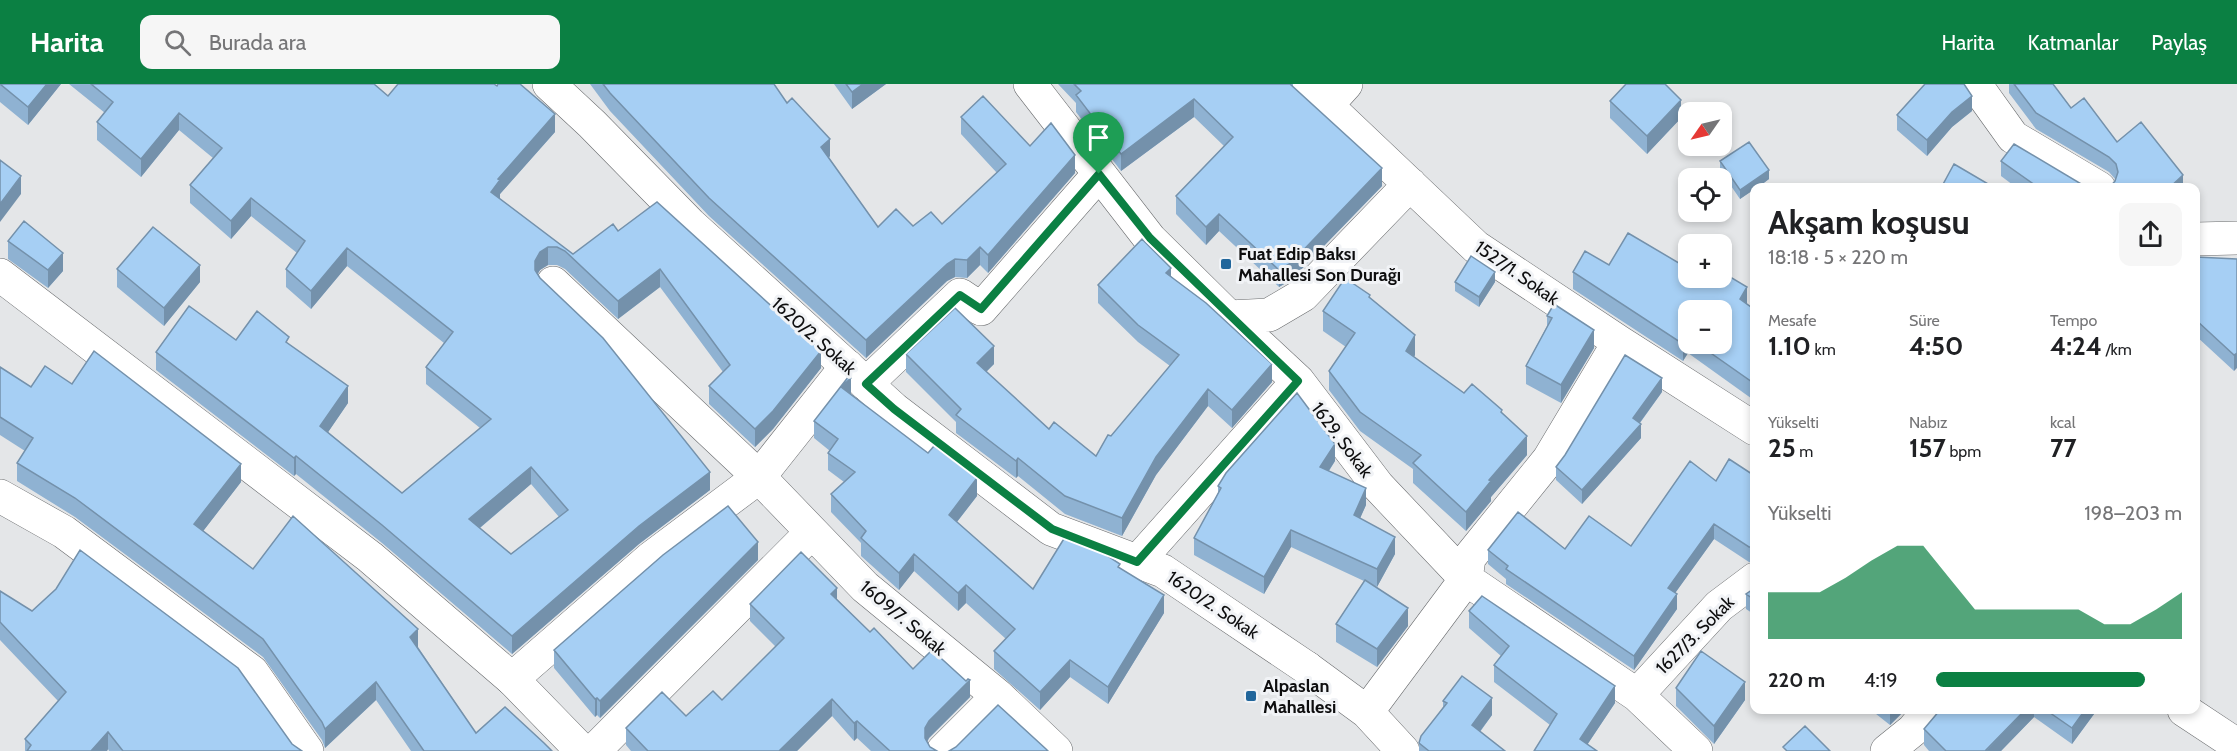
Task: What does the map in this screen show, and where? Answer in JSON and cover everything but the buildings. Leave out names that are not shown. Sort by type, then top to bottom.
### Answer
[{"type":"street","name":"1620/2. Sokak","points":[[549,84],[592,124],[690,224],[894,409],[1052,529],[1163,571],[1307,668],[1367,712],[1403,751]]},
{"type":"street","name":"1629. Sokak","points":[[1030,84],[1150,238],[1229,317],[1298,381],[1378,486],[1466,579],[1637,695],[1696,751]]},
{"type":"street","points":[[1975,84],[2013,137],[2091,183]]},
{"type":"street","name":"1527/1. Sokak","points":[[1326,91],[1410,184],[1476,247],[1750,426]]},
{"type":"street","points":[[512,679],[651,558],[759,477],[857,375],[960,295],[981,309],[1099,174]]},
{"type":"street","points":[[1229,317],[1269,315],[1303,295],[1410,184]]},
{"type":"street","points":[[2200,240],[2237,238]]},
{"type":"street","points":[[0,275],[370,557],[512,679],[582,751]]},
{"type":"street","name":"1609/7. Sokak","points":[[553,283],[759,477],[865,587],[998,696],[1056,751]]},
{"type":"street","points":[[1367,712],[1466,579],[1469,558],[1549,459],[1619,342]]},
{"type":"street","points":[[1137,562],[1298,381]]},
{"type":"street","points":[[0,496],[64,532],[252,672],[308,751]]},
{"type":"street","points":[[594,751],[812,532]]},
{"type":"street","name":"1627/3. Sokak","points":[[1637,695],[1719,606],[1750,583]]},
{"type":"street","points":[[943,751],[998,696]]},
{"type":"street","points":[[1887,751],[1914,730],[1926,714]]},
{"type":"street","points":[[2190,714],[2237,745]]},
{"type":"place","name":"Fuat Edip Baksı Mahallesi Son Durağı","points":[[1226,264]]},
{"type":"place","name":"Alpaslan Mahallesi","points":[[1251,696]]},
{"type":"route","points":[[1099,174],[1150,238],[1229,317],[1298,381],[1137,562],[1052,529],[894,409],[866,384],[960,295],[981,309],[1099,174]]}]
